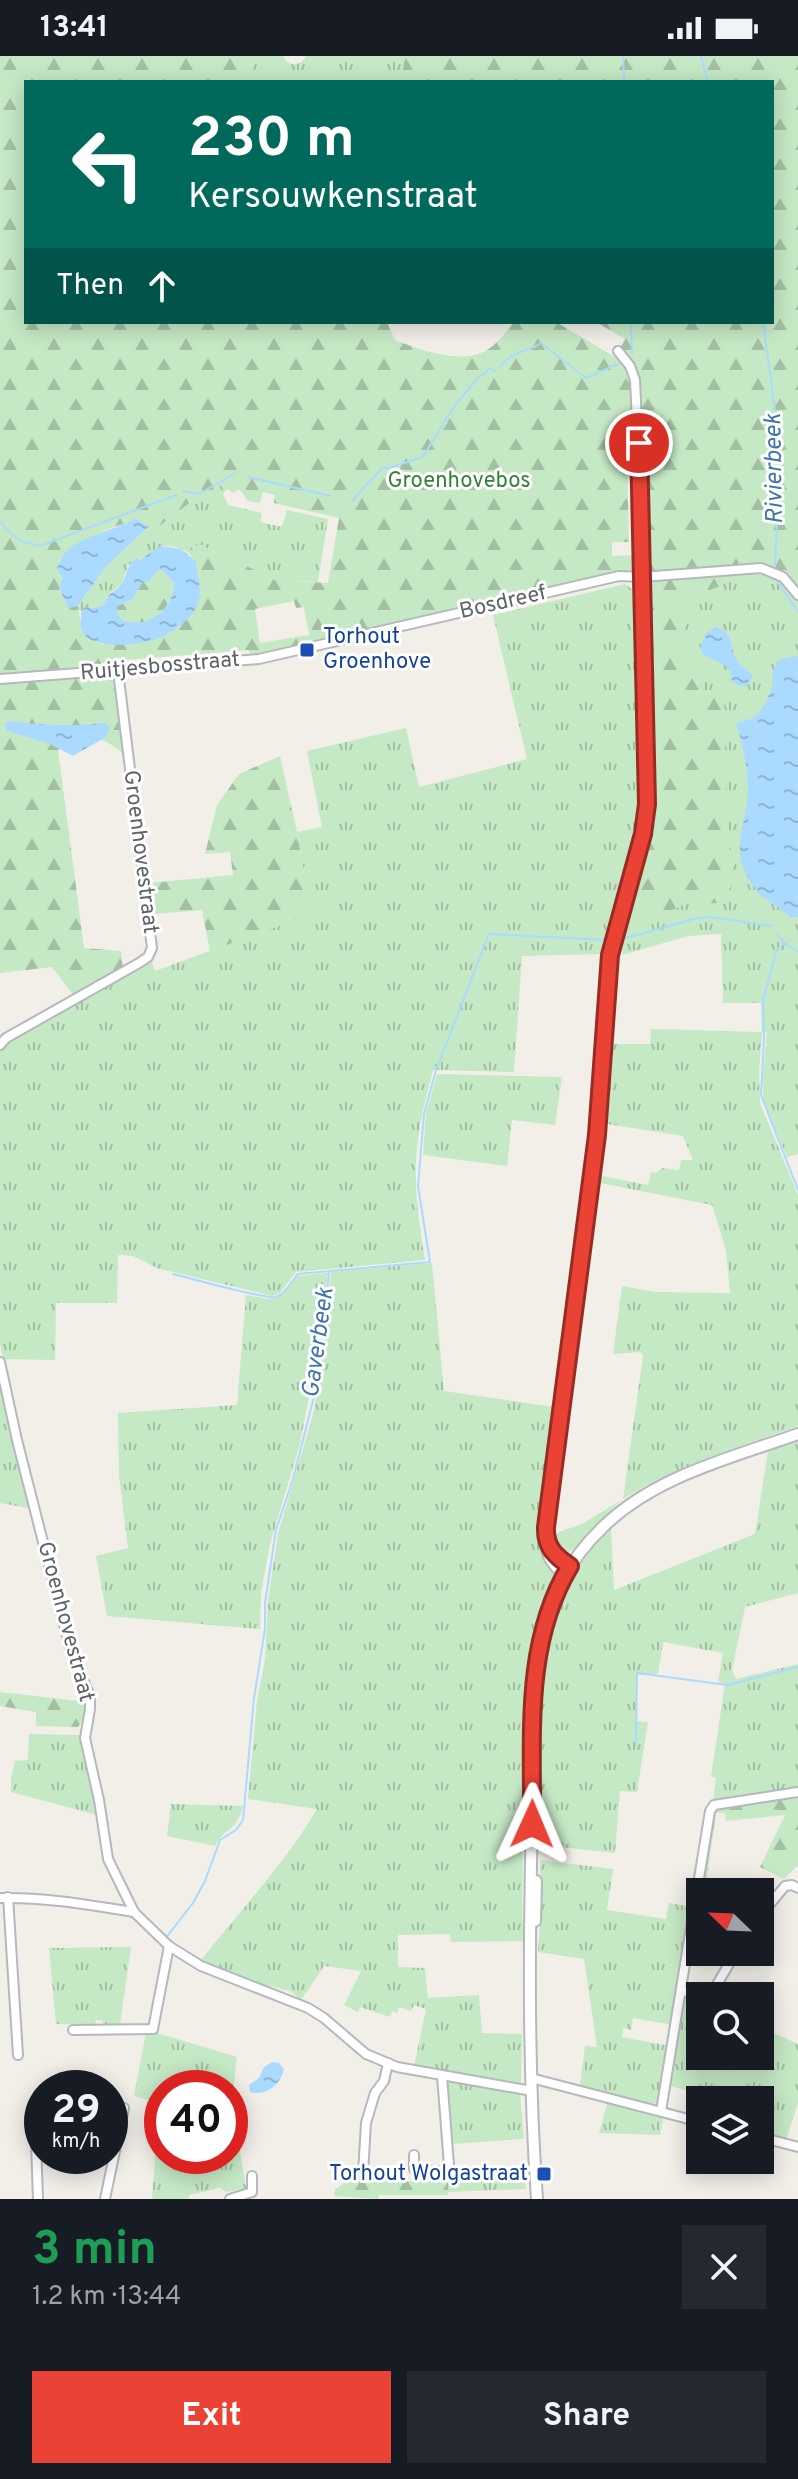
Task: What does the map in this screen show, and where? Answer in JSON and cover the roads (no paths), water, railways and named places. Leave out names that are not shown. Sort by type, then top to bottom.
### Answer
[{"type":"street","points":[[564,1576],[548,1561],[546,1538],[597,1135],[610,955],[643,834],[647,804],[635,380],[630,366],[618,351]]},
{"type":"street","name":"Bosdreef","points":[[318,645],[619,576],[761,568],[783,577],[798,595]]},
{"type":"street","name":"Ruitjesbosstraat","points":[[0,679],[259,659],[318,645]]},
{"type":"street","name":"Groenhovestraat","points":[[0,1045],[6,1038],[139,963],[148,957],[152,948],[118,671]]},
{"type":"street","name":"Groenhovestraat","points":[[0,1362],[70,1648],[90,1696],[85,1738],[108,1859],[134,1912],[169,1946],[221,1975],[308,2008],[366,2054],[397,2067],[532,2091]]},
{"type":"street","points":[[537,2199],[531,2078],[532,1955],[537,1902],[531,1852],[533,1691],[547,1614],[570,1566],[603,1526],[680,1476],[798,1434]]},
{"type":"street","points":[[546,1538],[553,1554],[570,1566]]},
{"type":"street","points":[[661,2111],[710,1811],[714,1805],[798,1792]]},
{"type":"street","points":[[774,1899],[785,1886],[798,1888]]},
{"type":"street","points":[[18,2055],[4,1898],[88,1904],[134,1912]]},
{"type":"street","points":[[73,2030],[153,2029],[169,1946]]},
{"type":"street","points":[[681,1991],[712,1993],[728,1966]]},
{"type":"street","points":[[363,2174],[366,2123],[375,2093],[384,2081],[388,2063]]},
{"type":"street","points":[[414,2155],[414,2169],[441,2172],[449,2165],[442,2076]]},
{"type":"street","points":[[531,2078],[686,2118]]},
{"type":"street","points":[[774,2141],[798,2147]]},
{"type":"street","points":[[37,2174],[38,2199]]},
{"type":"street","points":[[105,2199],[110,2174]]},
{"type":"street","points":[[230,2199],[252,2192],[252,2176]]},
{"type":"water","points":[[135,518],[149,526],[104,569],[78,606],[68,608],[59,587],[63,578],[57,569],[61,558],[69,549],[90,537]]},
{"type":"water","points":[[160,546],[181,549],[195,560],[200,592],[195,610],[170,633],[148,641],[122,645],[88,638],[81,629],[81,613],[85,607],[104,605],[122,583],[130,564],[136,558],[140,560]],"holes":[[[159,570],[174,583],[165,609],[142,622],[123,621],[117,614],[117,606],[133,599],[141,584],[149,581]]]},
{"type":"water","points":[[716,627],[726,632],[737,660],[752,675],[746,686],[737,685],[731,680],[731,671],[727,667],[700,650],[705,634]]},
{"type":"water","points":[[798,657],[798,917],[791,917],[759,894],[742,865],[740,842],[748,782],[736,723],[754,718],[772,688],[773,670],[781,659]]},
{"type":"water","points":[[11,721],[58,725],[106,723],[110,728],[106,737],[73,756],[48,743],[7,731],[4,724]]},
{"type":"water","points":[[272,2062],[279,2063],[284,2069],[280,2080],[262,2093],[250,2092],[249,2085]]},
{"type":"waterway","points":[[623,56],[624,80]]},
{"type":"waterway","name":"Rivierbeek","points":[[701,56],[707,80]]},
{"type":"waterway","points":[[631,324],[632,353]]},
{"type":"waterway","name":"Rivierbeek","points":[[763,324],[780,447],[775,568]]},
{"type":"waterway","points":[[500,367],[514,355],[541,343],[586,378],[618,364]]},
{"type":"waterway","points":[[352,501],[382,468],[423,457],[453,408],[476,380],[490,368],[495,371]]},
{"type":"waterway","points":[[183,491],[199,494],[234,474]]},
{"type":"waterway","points":[[248,477],[331,496]]},
{"type":"waterway","points":[[0,521],[17,538],[40,546],[176,495]]},
{"type":"waterway","name":"Rivierbeek","points":[[774,577],[798,612]]},
{"type":"waterway","name":"Gaverbeek","points":[[622,939],[711,917],[771,926]]},
{"type":"waterway","name":"Gaverbeek","points":[[173,1274],[277,1297],[298,1274],[430,1262],[418,1186],[424,1114],[436,1070],[489,934],[607,940]]},
{"type":"waterway","name":"Gaverbeek","points":[[778,934],[784,943]]},
{"type":"waterway","name":"Rivierbeek","points":[[798,952],[785,943],[777,949],[763,1000],[761,1095],[798,1190]]},
{"type":"waterway","name":"Gaverbeek","points":[[165,1939],[193,1903],[220,1840],[236,1830],[243,1820],[254,1698],[276,1530],[293,1479],[316,1389],[329,1273]]},
{"type":"waterway","points":[[636,1745],[637,1673],[727,1685],[798,1667]]},
{"type":"place","name":"Torhout Groenhove","points":[[307,650]]},
{"type":"place","name":"Torhout Wolgastraat","points":[[544,2174]]},
{"type":"park label","name":"Groenhovebos","points":[[459,481]]}]
